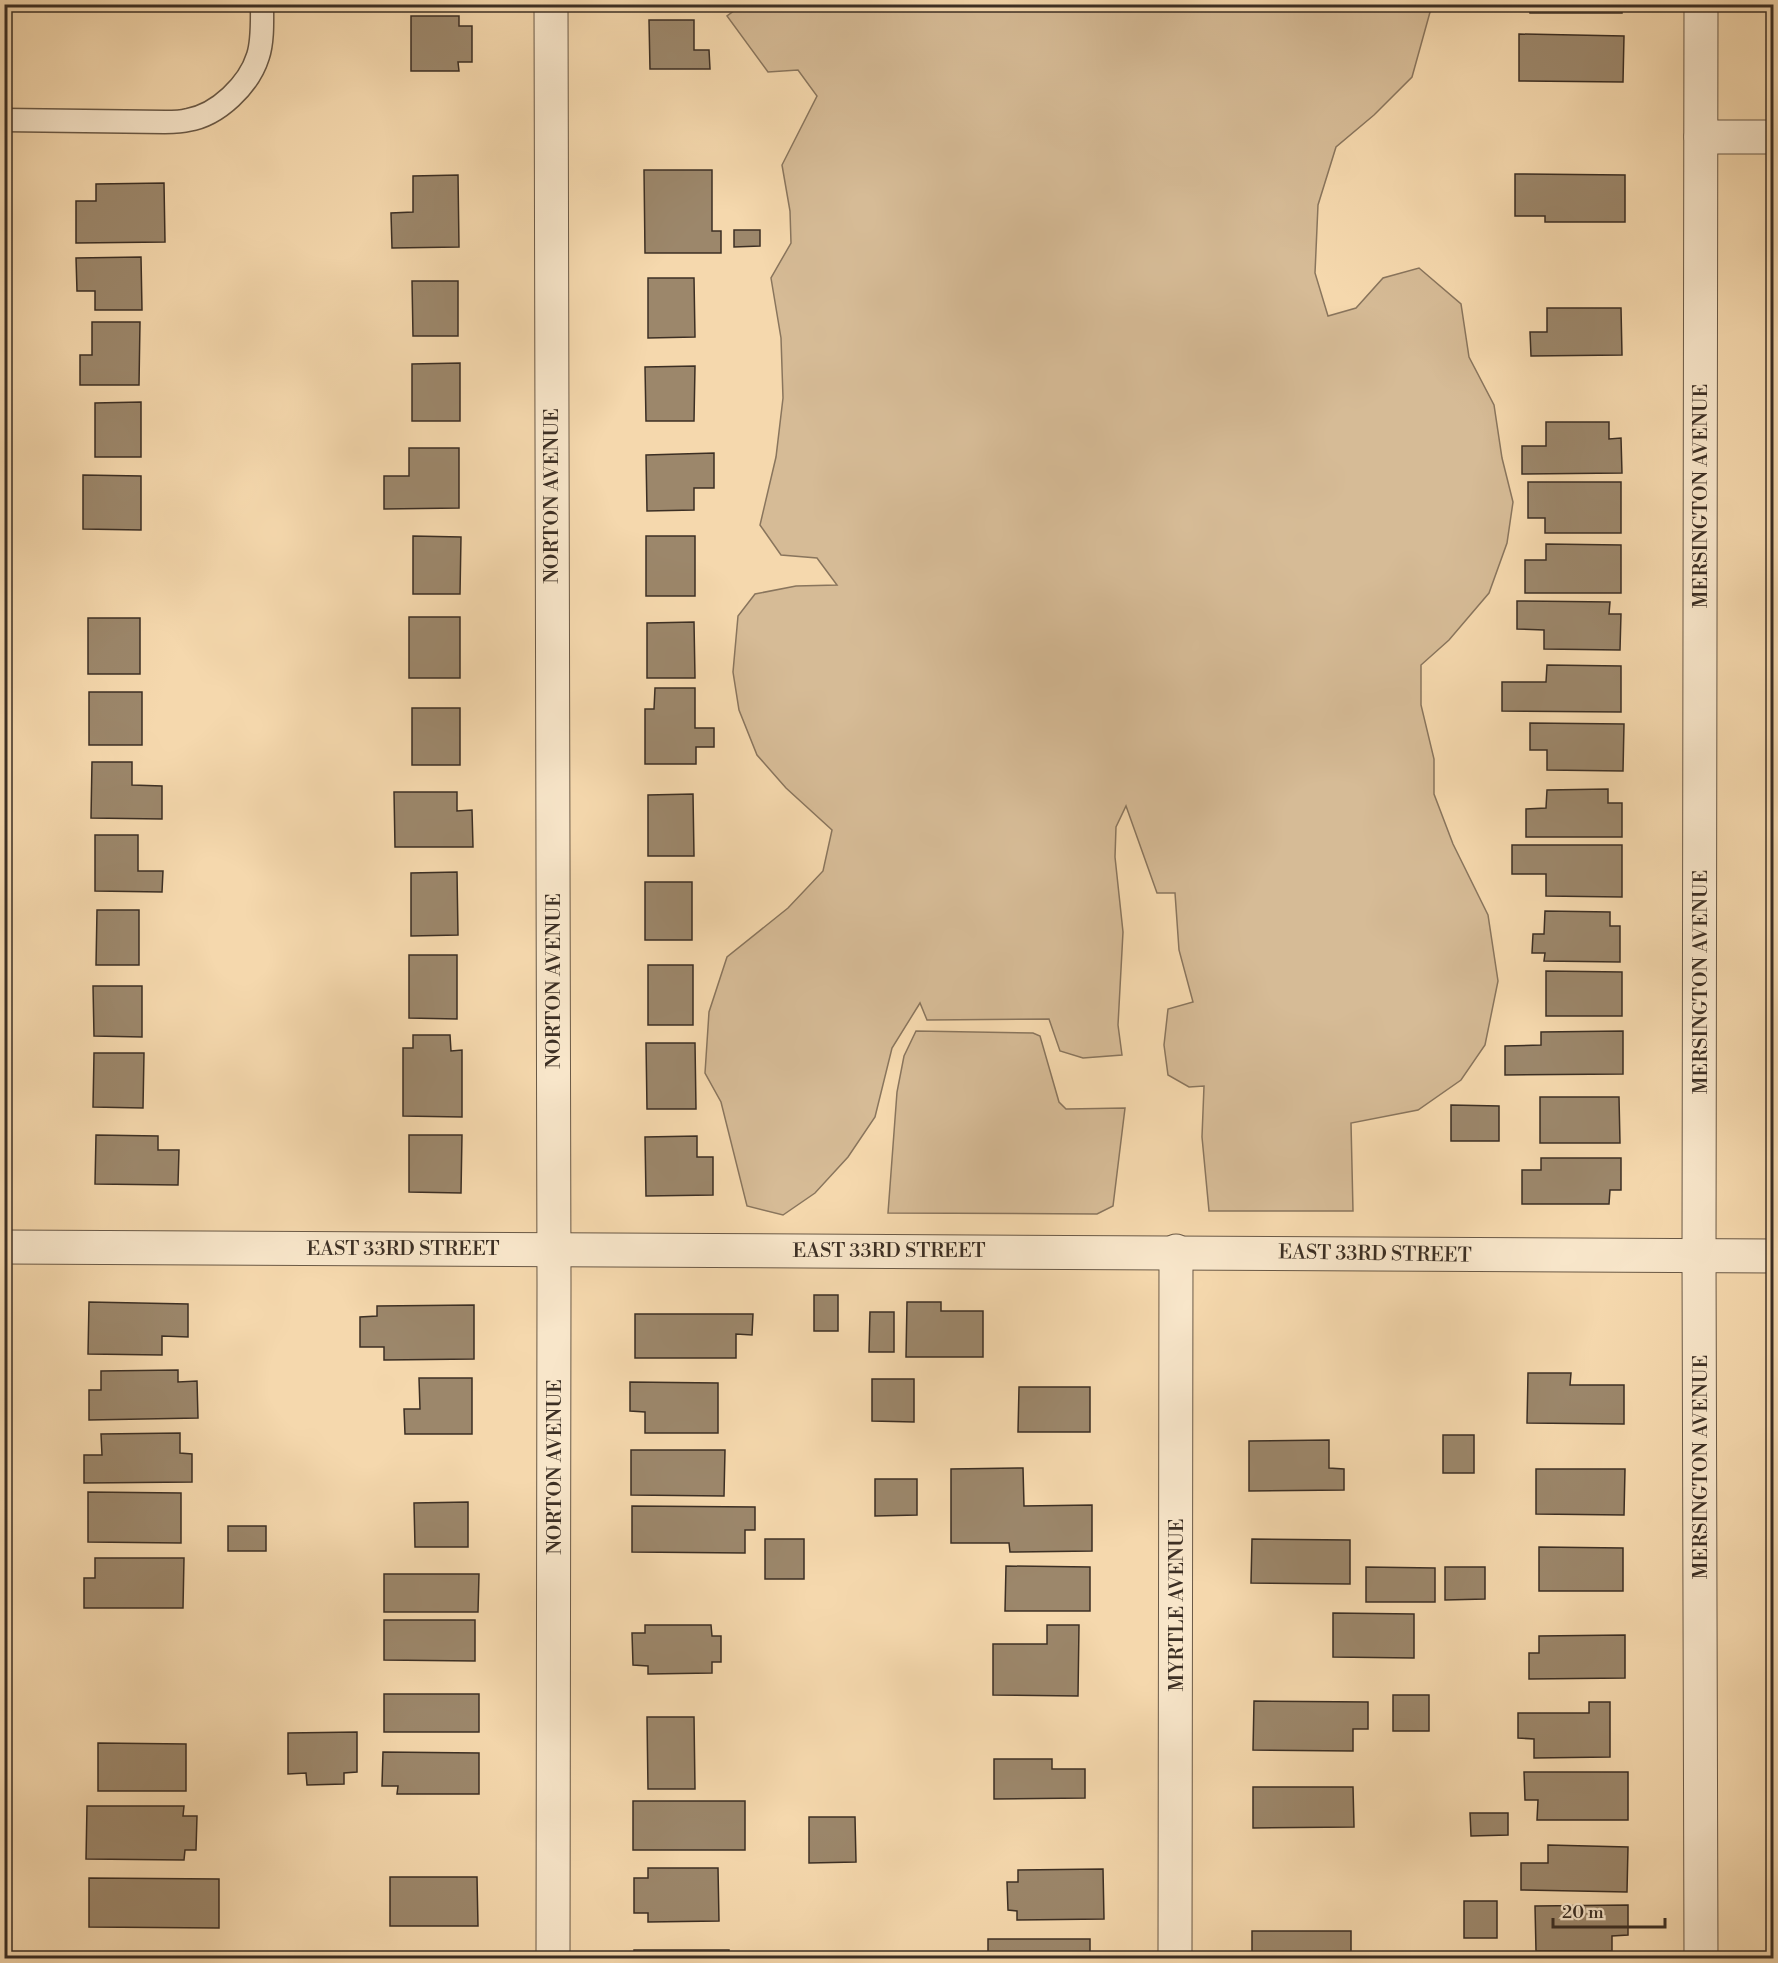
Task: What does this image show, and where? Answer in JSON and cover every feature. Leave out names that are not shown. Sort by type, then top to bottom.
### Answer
[{"type":"street","name":"NORTON AVENUE","points":[[551,4],[553,1959]]},
{"type":"street","name":"MERSINGTON AVENUE","points":[[1701,4],[1699,1256],[1701,1959]]},
{"type":"street","points":[[1701,137],[1773,137]]},
{"type":"street","name":"EAST 33RD STREET","points":[[4,1247],[1176,1251],[1773,1256]]},
{"type":"street","name":"MYRTLE AVENUE","points":[[1175,1959],[1176,1251]]},
{"type":"lane","points":[[4,120],[165,122],[190,120],[209,112],[232,96],[248,76],[259,55],[262,4]]},
{"type":"shaded area","points":[[742,5],[1432,5],[1412,77],[1374,115],[1336,147],[1318,205],[1315,273],[1328,316],[1356,308],[1383,278],[1419,268],[1461,304],[1469,357],[1494,405],[1502,458],[1513,502],[1507,543],[1489,593],[1449,640],[1421,665],[1421,705],[1434,759],[1434,794],[1453,844],[1488,915],[1498,981],[1485,1045],[1461,1080],[1418,1110],[1351,1123],[1353,1211],[1209,1211],[1202,1137],[1204,1086],[1189,1087],[1168,1075],[1164,1045],[1168,1009],[1193,1002],[1179,950],[1175,893],[1157,893],[1126,806],[1116,827],[1115,857],[1123,932],[1118,1025],[1122,1055],[1083,1058],[1060,1051],[1049,1019],[927,1020],[920,1003],[892,1048],[875,1117],[848,1157],[815,1193],[783,1215],[747,1206],[721,1102],[705,1073],[709,1012],[727,957],[788,908],[823,871],[832,830],[786,788],[757,755],[739,710],[733,672],[738,616],[755,594],[796,586],[837,585],[817,558],[781,555],[760,525],[776,457],[783,398],[781,338],[771,278],[791,243],[790,211],[782,165],[817,96],[798,70],[768,72],[727,16]]},
{"type":"shaded area","points":[[916,1031],[1033,1033],[1040,1036],[1059,1102],[1066,1109],[1125,1108],[1113,1206],[1097,1214],[888,1213],[897,1092],[904,1056]]},
{"type":"building","points":[[1530,4],[1622,4],[1622,13],[1530,13]]},
{"type":"building","points":[[411,16],[459,16],[459,26],[472,26],[472,62],[458,62],[459,71],[411,71]]},
{"type":"building","points":[[649,20],[694,20],[694,50],[709,50],[710,69],[650,69]]},
{"type":"building","points":[[1519,34],[1624,36],[1623,82],[1519,81]]},
{"type":"building","points":[[644,170],[712,170],[712,231],[721,231],[721,253],[645,253]]},
{"type":"building","points":[[1515,174],[1625,175],[1625,222],[1545,222],[1545,216],[1515,216]]},
{"type":"building","points":[[458,175],[459,247],[392,248],[391,213],[413,212],[413,176]]},
{"type":"building","points":[[164,183],[165,242],[76,243],[76,201],[96,201],[96,184]]},
{"type":"building","points":[[734,230],[760,230],[760,246],[734,247]]},
{"type":"building","points":[[141,257],[142,310],[95,310],[95,291],[77,291],[76,258]]},
{"type":"building","points":[[648,278],[694,278],[695,337],[648,338]]},
{"type":"building","points":[[412,281],[458,281],[458,336],[413,336]]},
{"type":"building","points":[[1547,308],[1621,308],[1622,355],[1531,356],[1530,332],[1547,332]]},
{"type":"building","points":[[92,322],[140,322],[139,385],[80,385],[80,355],[92,355]]},
{"type":"building","points":[[460,363],[460,421],[412,421],[412,364]]},
{"type":"building","points":[[695,366],[694,421],[646,421],[645,367]]},
{"type":"building","points":[[141,402],[141,457],[95,457],[95,403]]},
{"type":"building","points":[[1546,422],[1609,422],[1609,439],[1621,438],[1622,473],[1522,474],[1522,446],[1546,446]]},
{"type":"building","points":[[409,448],[459,448],[459,508],[384,509],[384,476],[409,476]]},
{"type":"building","points":[[714,453],[714,488],[694,488],[694,510],[647,511],[646,455]]},
{"type":"building","points":[[83,475],[141,476],[141,530],[83,529]]},
{"type":"building","points":[[1528,482],[1621,482],[1621,533],[1545,533],[1545,518],[1528,518]]},
{"type":"building","points":[[413,536],[461,537],[460,594],[413,594]]},
{"type":"building","points":[[646,536],[695,536],[695,596],[646,596]]},
{"type":"building","points":[[1546,544],[1621,545],[1621,593],[1525,593],[1525,560],[1546,560]]},
{"type":"building","points":[[1517,601],[1610,602],[1609,614],[1621,614],[1620,650],[1544,649],[1544,630],[1517,629]]},
{"type":"building","points":[[409,617],[460,617],[460,678],[409,678]]},
{"type":"building","points":[[88,618],[140,618],[140,674],[88,674]]},
{"type":"building","points":[[694,622],[695,678],[647,678],[647,623]]},
{"type":"building","points":[[1547,665],[1621,666],[1621,712],[1502,711],[1502,682],[1546,682]]},
{"type":"building","points":[[655,688],[695,688],[695,728],[714,728],[714,747],[696,747],[696,764],[645,764],[645,709],[654,709]]},
{"type":"building","points":[[89,692],[142,692],[142,745],[89,745]]},
{"type":"building","points":[[412,708],[460,708],[460,765],[412,765]]},
{"type":"building","points":[[1530,723],[1624,724],[1623,771],[1547,770],[1547,750],[1530,750]]},
{"type":"building","points":[[92,762],[132,762],[132,785],[162,786],[162,819],[91,818]]},
{"type":"building","points":[[1608,789],[1608,803],[1622,803],[1622,837],[1526,837],[1526,809],[1546,808],[1547,790]]},
{"type":"building","points":[[394,792],[457,792],[457,811],[472,810],[473,847],[395,847]]},
{"type":"building","points":[[693,794],[694,856],[648,856],[648,795]]},
{"type":"building","points":[[95,835],[138,835],[138,871],[163,871],[162,892],[95,891]]},
{"type":"building","points":[[1512,845],[1622,845],[1622,897],[1546,896],[1546,874],[1512,874]]},
{"type":"building","points":[[457,872],[458,935],[411,936],[411,873]]},
{"type":"building","points":[[645,882],[692,882],[692,940],[645,940]]},
{"type":"building","points":[[97,910],[139,910],[139,965],[96,965]]},
{"type":"building","points":[[1545,911],[1610,912],[1610,926],[1620,926],[1620,962],[1544,961],[1545,953],[1532,953],[1533,934],[1544,934]]},
{"type":"building","points":[[409,955],[457,955],[457,1019],[409,1018]]},
{"type":"building","points":[[648,965],[693,965],[693,1025],[648,1025]]},
{"type":"building","points":[[1546,971],[1622,972],[1622,1016],[1546,1016]]},
{"type":"building","points":[[93,986],[142,986],[142,1037],[94,1036]]},
{"type":"building","points":[[1623,1031],[1623,1074],[1505,1075],[1505,1046],[1541,1045],[1541,1032]]},
{"type":"building","points":[[413,1035],[450,1035],[451,1051],[462,1050],[462,1117],[403,1116],[403,1048],[413,1048]]},
{"type":"building","points":[[646,1043],[695,1043],[696,1109],[647,1109]]},
{"type":"building","points":[[94,1053],[144,1053],[143,1108],[93,1107]]},
{"type":"building","points":[[1540,1097],[1619,1097],[1620,1143],[1540,1143]]},
{"type":"building","points":[[1451,1105],[1499,1106],[1499,1141],[1451,1141]]},
{"type":"building","points":[[96,1135],[158,1136],[158,1150],[179,1150],[178,1185],[95,1184]]},
{"type":"building","points":[[409,1135],[462,1135],[461,1193],[409,1192]]},
{"type":"building","points":[[697,1136],[697,1157],[713,1157],[713,1195],[646,1196],[645,1137]]},
{"type":"building","points":[[1541,1158],[1621,1158],[1621,1190],[1610,1190],[1609,1204],[1522,1204],[1522,1170],[1541,1170]]},
{"type":"building","points":[[814,1295],[838,1295],[838,1331],[814,1331]]},
{"type":"building","points":[[89,1302],[188,1304],[188,1337],[162,1336],[162,1355],[88,1354]]},
{"type":"building","points":[[907,1302],[941,1302],[941,1311],[983,1311],[983,1357],[906,1357]]},
{"type":"building","points":[[474,1305],[474,1359],[384,1360],[384,1347],[360,1347],[360,1317],[377,1316],[377,1306]]},
{"type":"building","points":[[870,1312],[894,1312],[894,1352],[869,1352]]},
{"type":"building","points":[[635,1314],[753,1314],[752,1335],[736,1334],[736,1358],[635,1358]]},
{"type":"building","points":[[178,1370],[178,1382],[197,1381],[198,1418],[89,1420],[89,1390],[101,1390],[101,1371]]},
{"type":"building","points":[[1528,1373],[1571,1373],[1570,1385],[1624,1385],[1624,1424],[1527,1423]]},
{"type":"building","points":[[419,1378],[472,1378],[472,1434],[405,1434],[404,1409],[420,1409]]},
{"type":"building","points":[[872,1379],[914,1379],[914,1422],[872,1421]]},
{"type":"building","points":[[630,1382],[718,1383],[718,1433],[645,1433],[645,1412],[630,1411]]},
{"type":"building","points":[[1019,1387],[1090,1387],[1090,1432],[1018,1432]]},
{"type":"building","points":[[180,1433],[180,1453],[192,1454],[192,1482],[84,1483],[84,1455],[102,1455],[101,1434]]},
{"type":"building","points":[[1443,1435],[1474,1435],[1474,1473],[1443,1473]]},
{"type":"building","points":[[1329,1440],[1329,1468],[1344,1469],[1344,1490],[1249,1491],[1249,1441]]},
{"type":"building","points":[[631,1450],[725,1450],[724,1496],[631,1495]]},
{"type":"building","points":[[1023,1468],[1024,1506],[1092,1505],[1092,1551],[1010,1552],[1009,1543],[951,1543],[951,1469]]},
{"type":"building","points":[[1536,1469],[1625,1469],[1624,1515],[1536,1514]]},
{"type":"building","points":[[875,1479],[917,1479],[917,1515],[875,1516]]},
{"type":"building","points":[[88,1492],[181,1493],[181,1543],[88,1542]]},
{"type":"building","points":[[468,1502],[468,1547],[415,1547],[414,1503]]},
{"type":"building","points":[[632,1506],[755,1507],[755,1530],[745,1530],[745,1553],[632,1552]]},
{"type":"building","points":[[228,1526],[266,1526],[266,1551],[228,1551]]},
{"type":"building","points":[[765,1539],[804,1539],[804,1579],[765,1579]]},
{"type":"building","points":[[1252,1539],[1350,1540],[1350,1584],[1251,1583]]},
{"type":"building","points":[[1539,1547],[1623,1548],[1623,1591],[1539,1591]]},
{"type":"building","points":[[95,1558],[184,1558],[183,1608],[84,1608],[84,1578],[95,1578]]},
{"type":"building","points":[[1006,1566],[1090,1567],[1090,1611],[1005,1611]]},
{"type":"building","points":[[1366,1567],[1435,1568],[1435,1602],[1366,1602]]},
{"type":"building","points":[[1445,1567],[1485,1567],[1485,1599],[1445,1600]]},
{"type":"building","points":[[384,1574],[479,1574],[478,1612],[384,1612]]},
{"type":"building","points":[[1333,1613],[1414,1614],[1414,1658],[1333,1657]]},
{"type":"building","points":[[384,1620],[475,1620],[475,1661],[384,1660]]},
{"type":"building","points":[[645,1625],[711,1625],[712,1636],[721,1636],[721,1662],[712,1662],[712,1673],[648,1674],[648,1666],[633,1665],[632,1633],[645,1633]]},
{"type":"building","points":[[1047,1625],[1079,1625],[1078,1696],[993,1695],[993,1644],[1047,1644]]},
{"type":"building","points":[[1625,1635],[1625,1678],[1529,1679],[1529,1653],[1539,1653],[1539,1636]]},
{"type":"building","points":[[384,1694],[479,1694],[479,1732],[384,1732]]},
{"type":"building","points":[[1393,1695],[1429,1695],[1429,1731],[1393,1731]]},
{"type":"building","points":[[1254,1701],[1368,1702],[1368,1729],[1353,1729],[1353,1751],[1253,1750]]},
{"type":"building","points":[[1589,1702],[1610,1702],[1610,1757],[1534,1758],[1534,1739],[1518,1738],[1518,1713],[1589,1713]]},
{"type":"building","points":[[647,1717],[694,1717],[695,1789],[648,1789]]},
{"type":"building","points":[[357,1732],[357,1772],[344,1773],[344,1784],[307,1785],[306,1773],[288,1774],[288,1733]]},
{"type":"building","points":[[98,1743],[186,1744],[186,1791],[98,1791]]},
{"type":"building","points":[[383,1752],[479,1753],[479,1794],[397,1794],[398,1786],[382,1786]]},
{"type":"building","points":[[994,1759],[1052,1759],[1052,1769],[1085,1769],[1085,1798],[994,1799]]},
{"type":"building","points":[[1524,1772],[1628,1772],[1628,1820],[1537,1820],[1538,1800],[1525,1800]]},
{"type":"building","points":[[1253,1787],[1353,1787],[1354,1827],[1253,1828]]},
{"type":"building","points":[[633,1801],[745,1801],[745,1850],[633,1850]]},
{"type":"building","points":[[87,1806],[184,1806],[183,1816],[197,1816],[196,1850],[185,1850],[184,1860],[86,1859]]},
{"type":"building","points":[[1470,1813],[1508,1813],[1508,1835],[1471,1836]]},
{"type":"building","points":[[809,1817],[855,1817],[856,1862],[809,1863]]},
{"type":"building","points":[[1548,1845],[1628,1847],[1627,1892],[1521,1890],[1521,1863],[1548,1863]]},
{"type":"building","points":[[648,1868],[718,1868],[719,1921],[648,1922],[648,1913],[634,1913],[634,1878],[648,1878]]},
{"type":"building","points":[[1103,1869],[1104,1919],[1017,1920],[1017,1911],[1008,1910],[1007,1882],[1018,1882],[1018,1870]]},
{"type":"building","points":[[390,1877],[477,1877],[478,1926],[390,1926]]},
{"type":"building","points":[[89,1878],[219,1879],[219,1928],[89,1927]]},
{"type":"building","points":[[1464,1901],[1497,1901],[1497,1938],[1464,1938]]},
{"type":"building","points":[[1628,1905],[1628,1935],[1612,1936],[1612,1951],[1536,1951],[1535,1906]]},
{"type":"building","points":[[1252,1931],[1351,1931],[1351,1958],[1252,1958]]},
{"type":"building","points":[[988,1939],[1090,1939],[1090,1958],[988,1958]]},
{"type":"building","points":[[634,1950],[729,1950],[729,1958],[634,1958]]}]
